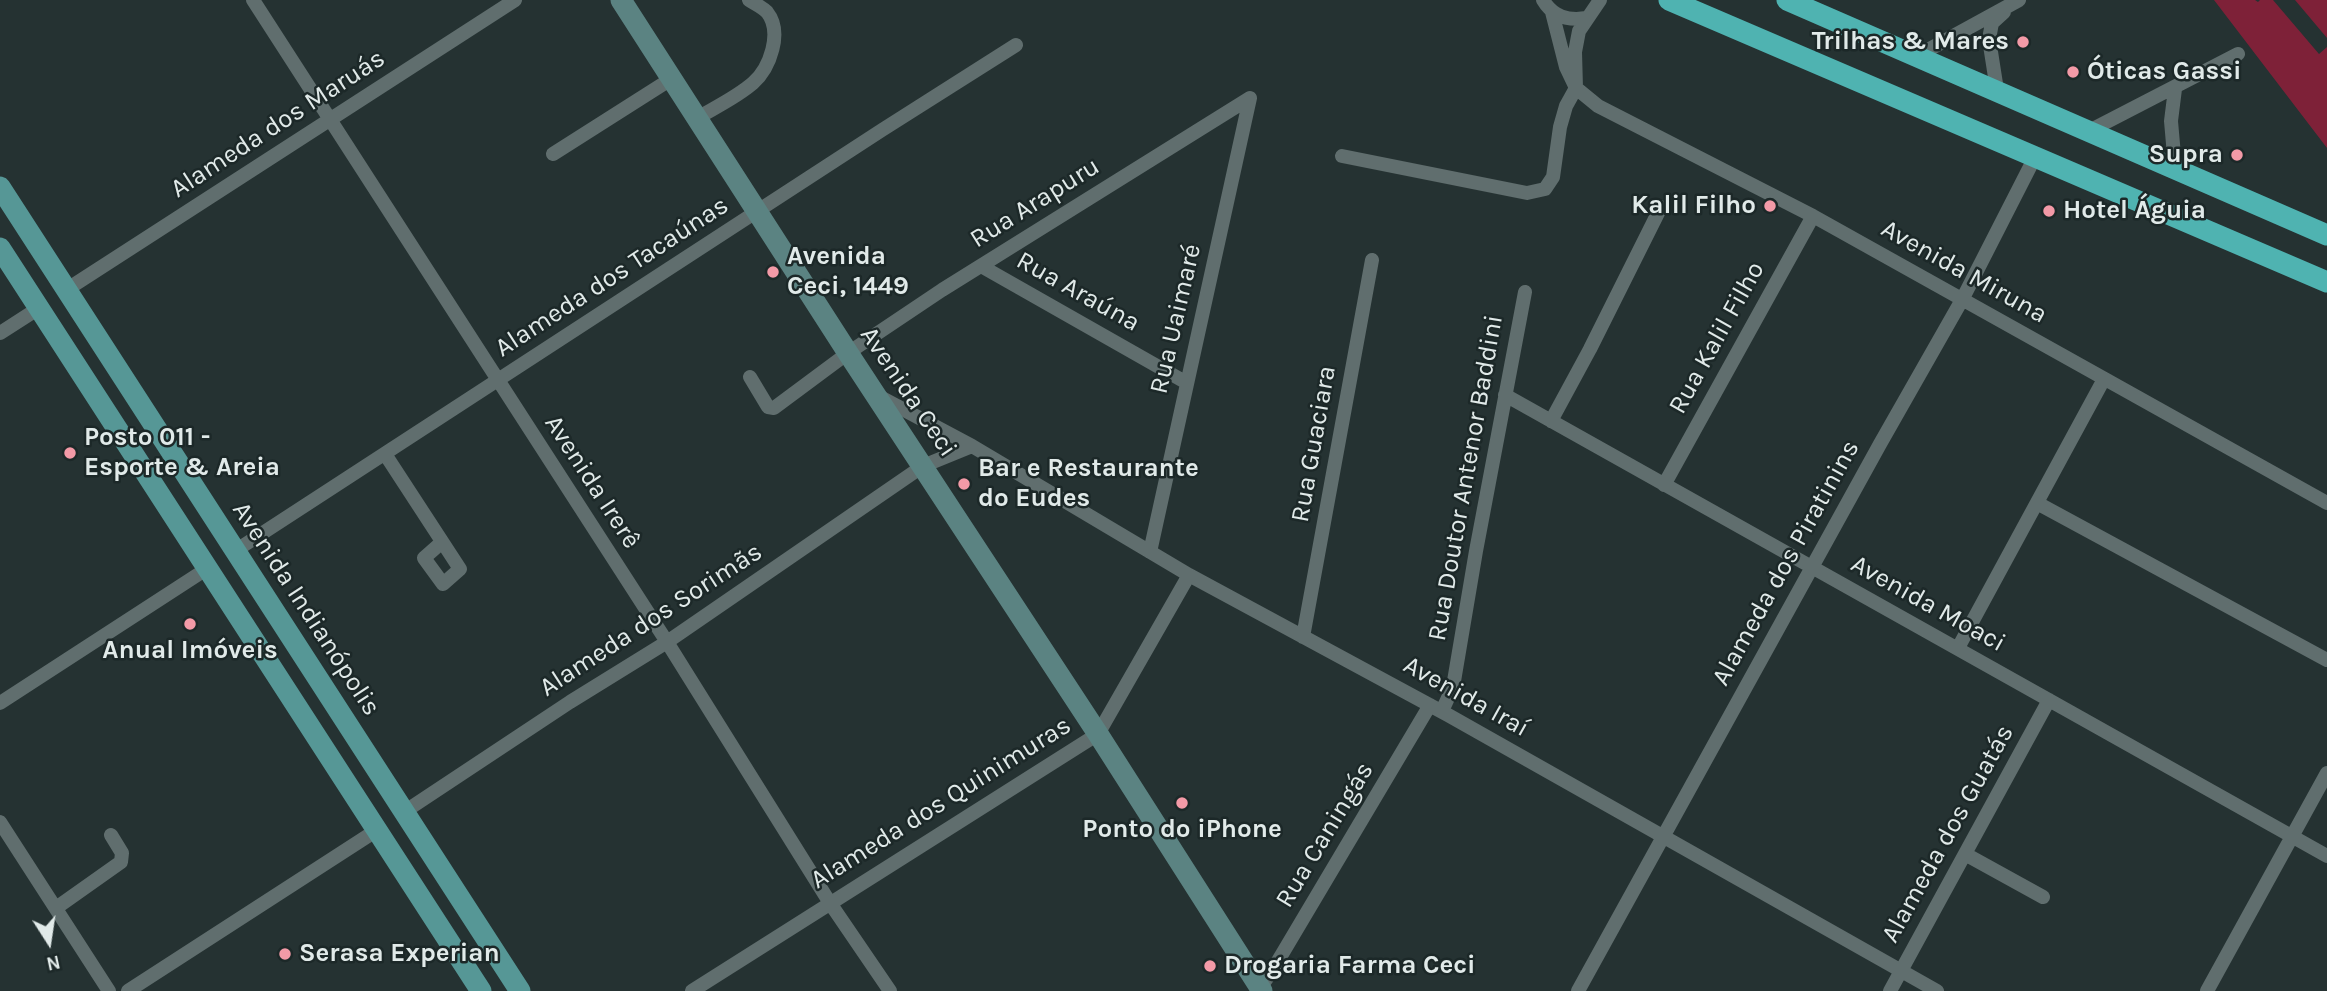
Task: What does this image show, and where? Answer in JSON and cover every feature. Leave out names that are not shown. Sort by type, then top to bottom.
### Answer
[{"type":"highway","points":[[1669,0],[2327,282]]},
{"type":"highway","points":[[1787,0],[1821,8],[1917,56],[2327,235]]},
{"type":"main road","name":"Avenida Indianópolis","points":[[0,187],[520,991]]},
{"type":"main road","points":[[0,248],[481,991]]},
{"type":"street","name":"Avenida Irerê","points":[[253,0],[667,642],[830,902],[890,991]]},
{"type":"street","name":"Alameda dos Maruás","points":[[66,290],[515,0]]},
{"type":"street","name":"Avenida Ceci","points":[[621,0],[1262,990]]},
{"type":"street","points":[[697,118],[752,84],[768,64],[773,27],[766,12],[749,0]]},
{"type":"street","points":[[1543,0],[1552,12],[1566,67],[1576,88]]},
{"type":"street","points":[[1342,156],[1527,193],[1545,189],[1553,177],[1560,127],[1566,106],[1576,88],[1576,42],[1579,31],[1600,0]]},
{"type":"street","points":[[1917,56],[2016,2]]},
{"type":"street","points":[[1997,90],[1989,39],[1992,23],[2016,2]]},
{"type":"street","points":[[1552,12],[1561,17],[1587,18]]},
{"type":"street","name":"Alameda dos Tacaúnas","points":[[234,551],[1016,45]]},
{"type":"street","points":[[2091,130],[2175,89],[2238,54]]},
{"type":"street","points":[[553,154],[671,79]]},
{"type":"street","name":"Avenida Miruna","points":[[1576,88],[1598,106],[1813,216],[2327,503]]},
{"type":"street","points":[[2175,89],[2171,121],[2175,167]]},
{"type":"street","name":"Rua Arapuru","points":[[750,377],[768,407],[772,409],[848,353],[981,266],[1250,98]]},
{"type":"street","name":"Rua Uaimaré","points":[[1150,552],[1250,98]]},
{"type":"street","name":"Alameda dos Piratinins","points":[[1578,991],[1963,299],[2035,157]]},
{"type":"street","points":[[1551,421],[1661,207]]},
{"type":"street","name":"Rua Kalil Filho","points":[[1664,485],[1813,216]]},
{"type":"street","name":"Rua Guaciara","points":[[1303,636],[1373,260]]},
{"type":"street","name":"Rua Araúna","points":[[981,266],[1187,383]]},
{"type":"street","name":"Rua Doutor Antenor Baddini","points":[[1436,708],[1453,687],[1525,292]]},
{"type":"street","points":[[0,333],[39,308]]},
{"type":"street","points":[[1958,648],[2104,379]]},
{"type":"street","name":"Avenida Moaci","points":[[1505,395],[2327,856]]},
{"type":"street","name":"Avenida Iraí","points":[[877,396],[972,446],[1189,575],[1436,708],[1937,991]]},
{"type":"street","points":[[923,466],[972,446]]},
{"type":"street","points":[[384,454],[441,543]]},
{"type":"street","name":"Alameda dos Sorimãs","points":[[404,812],[570,702],[667,642],[923,466]]},
{"type":"street","points":[[2037,503],[2327,660]]},
{"type":"street","points":[[0,702],[208,568]]},
{"type":"street","name":"Alameda dos Quinimuras","points":[[692,991],[1098,734],[1189,575]]},
{"type":"street","name":"Alameda dos Guatás","points":[[1890,991],[2049,700]]},
{"type":"street","name":"Rua Caningás","points":[[1262,990],[1436,708]]},
{"type":"street","points":[[2207,991],[2327,773]]},
{"type":"street","points":[[0,822],[109,991]]},
{"type":"street","points":[[128,991],[377,830]]},
{"type":"street","points":[[56,908],[121,862],[122,853],[111,835]]},
{"type":"street","points":[[1965,854],[2043,897]]},
{"type":"shaded area","points":[[2214,0],[2273,0],[2319,54],[2327,47],[2327,148]]},
{"type":"shaded area","points":[[2295,0],[2327,0],[2327,38]]},
{"type":"place","name":"Trilhas & Mares","points":[[2023,42]]},
{"type":"place","name":"Óticas Gassi","points":[[2073,72]]},
{"type":"place","name":"Supra","points":[[2237,155]]},
{"type":"place","name":"Kalil Filho","points":[[1770,206]]},
{"type":"place","name":"Hotel Águia","points":[[2049,211]]},
{"type":"place","name":"Avenida Ceci, 1449","points":[[773,272]]},
{"type":"place","name":"Posto 011 - Esporte & Areia","points":[[70,453]]},
{"type":"place","name":"Bar e Restaurante do Eudes","points":[[964,484]]},
{"type":"place","name":"Anual Imóveis","points":[[190,624]]},
{"type":"place","name":"Ponto do iPhone","points":[[1182,803]]},
{"type":"place","name":"Serasa Experian","points":[[285,954]]},
{"type":"place","name":"Drogaria Farma Ceci","points":[[1210,966]]}]
